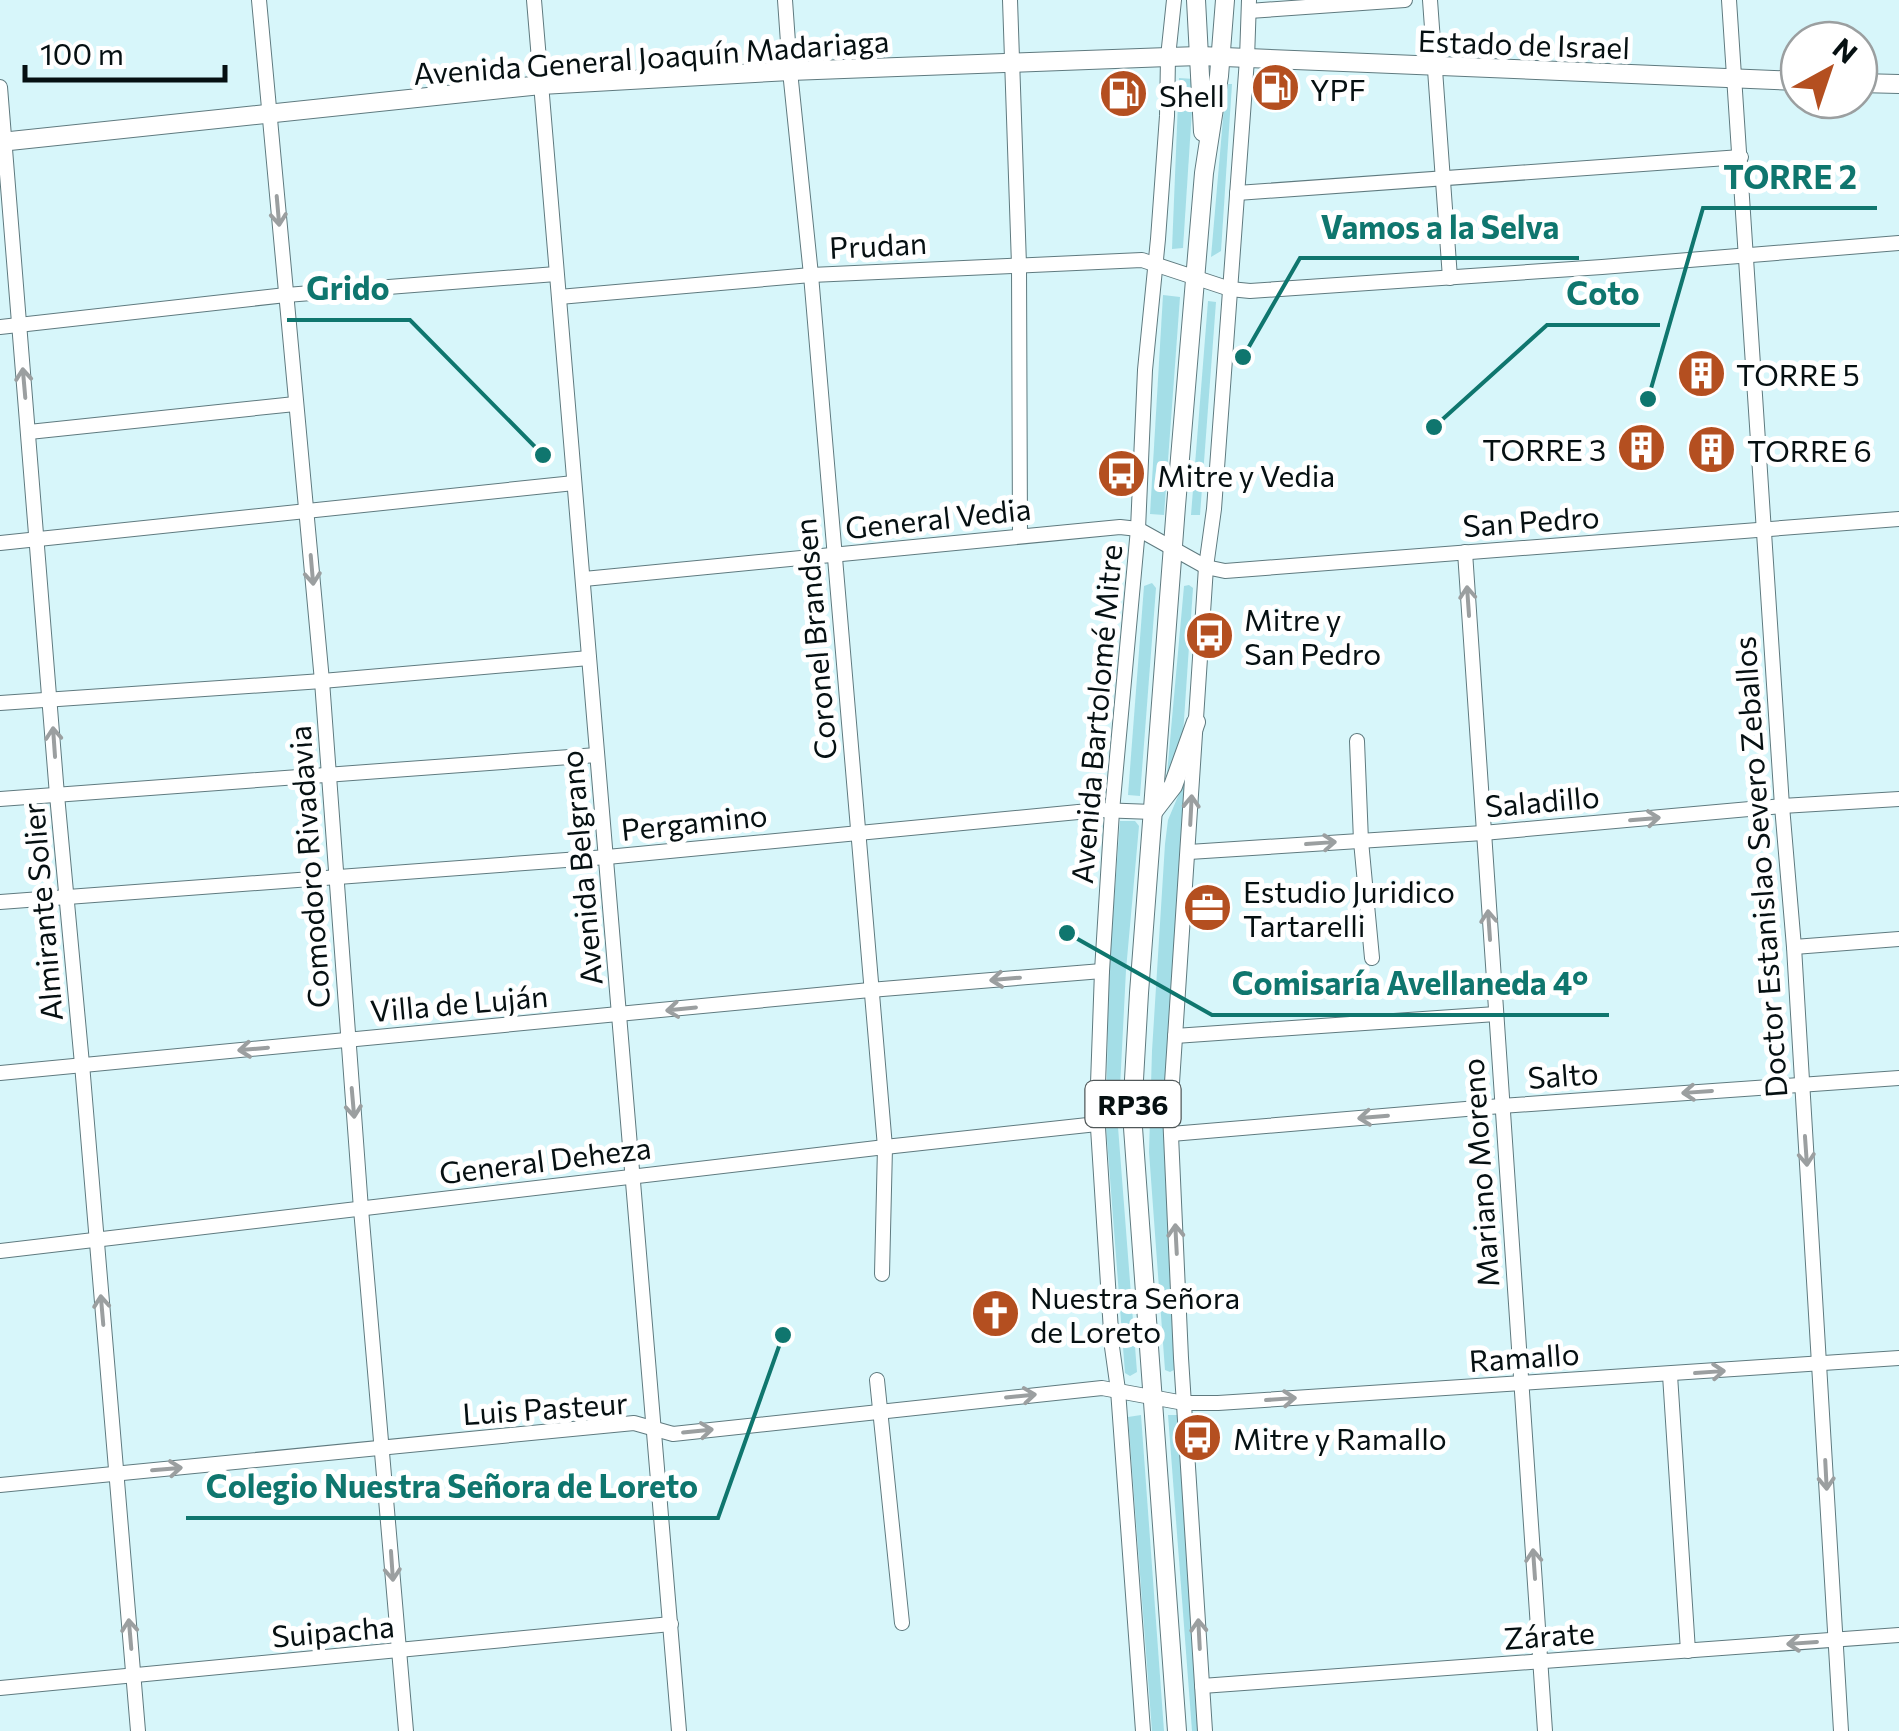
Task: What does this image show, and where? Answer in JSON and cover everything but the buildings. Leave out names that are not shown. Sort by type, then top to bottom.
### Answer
[{"type":"main road","name":"Avenida Bartolomé Mitre","points":[[1196,0],[1204,173]]},
{"type":"main road","name":"Avenida Bartolomé Mitre","points":[[1177,1731],[1132,1114],[1172,550],[1204,173],[1220,76],[1226,0]]},
{"type":"main road","name":"Avenida General Joaquín Madariaga","points":[[3,142],[542,84],[1168,57],[1247,59]]},
{"type":"main road","name":"Estado de Israel","points":[[1247,59],[1779,80]]},
{"type":"main road","points":[[1153,812],[1173,786],[1196,722]]},
{"type":"street","name":"Comodoro Rivadavia","points":[[259,0],[322,681],[361,1209],[406,1731]]},
{"type":"street","name":"Avenida Belgrano","points":[[534,0],[679,1731]]},
{"type":"street","name":"Coronel Brandsen","points":[[785,0],[885,1146],[882,1274]]},
{"type":"street","points":[[1010,0],[1019,265],[1020,536]]},
{"type":"street","name":"Avenida Bartolomé Mitre","points":[[1143,1731],[1098,1124],[1112,811],[1138,530],[1145,370],[1174,0]]},
{"type":"street","points":[[1205,1731],[1171,1134],[1206,567],[1214,509],[1249,5],[1404,0]]},
{"type":"street","points":[[1430,0],[1450,278]]},
{"type":"street","name":"Doctor Estanislao Severo Zeballos","points":[[1729,0],[1794,948],[1841,1731]]},
{"type":"street","name":"Almirante Solier","points":[[0,87],[138,1731]]},
{"type":"street","points":[[1237,193],[1741,158]]},
{"type":"street","name":"Prudan","points":[[559,297],[811,275],[1142,260],[1230,289],[1250,291],[1899,243]]},
{"type":"street","points":[[0,326],[286,295],[556,274]]},
{"type":"street","points":[[28,432],[295,404]]},
{"type":"street","points":[[0,544],[574,484]]},
{"type":"street","name":"San Pedro","points":[[1172,550],[1206,567],[1225,571],[1899,520]]},
{"type":"street","name":"General Vedia","points":[[584,579],[1120,527],[1138,530]]},
{"type":"street","points":[[1138,530],[1172,550]]},
{"type":"street","name":"Mariano Moreno","points":[[1465,552],[1545,1731]]},
{"type":"street","points":[[0,703],[589,658]]},
{"type":"street","points":[[1357,741],[1372,958]]},
{"type":"street","points":[[0,799],[597,756]]},
{"type":"street","name":"Saladillo","points":[[1189,852],[1899,799]]},
{"type":"street","name":"Pergamino","points":[[0,902],[607,857],[1099,810],[1153,812]]},
{"type":"street","points":[[1794,948],[1899,939]]},
{"type":"street","name":"Villa de Luján","points":[[0,1072],[1102,971]]},
{"type":"street","points":[[1175,1036],[1496,1014]]},
{"type":"street","name":"Salto","points":[[1171,1134],[1899,1078]]},
{"type":"street","name":"General Deheza","points":[[0,1251],[1098,1124]]},
{"type":"street","name":"Ramallo","points":[[1152,1397],[1184,1403],[1218,1403],[1899,1358]]},
{"type":"street","points":[[1670,1375],[1688,1651]]},
{"type":"street","points":[[877,1380],[902,1623]]},
{"type":"street","name":"Luis Pasteur","points":[[0,1485],[634,1423],[673,1434],[1102,1388],[1152,1397]]},
{"type":"street","name":"Suipacha","points":[[0,1688],[672,1624]]},
{"type":"street","name":"Zárate","points":[[1202,1686],[1899,1635]]},
{"type":"shaded area","points":[[1179,78],[1194,79],[1183,248],[1172,249]]},
{"type":"shaded area","points":[[1226,84],[1232,84],[1221,251],[1211,257]]},
{"type":"shaded area","points":[[1163,295],[1180,297],[1164,515],[1150,514]]},
{"type":"shaded area","points":[[1208,301],[1216,302],[1200,515],[1191,515]]},
{"type":"shaded area","points":[[1152,583],[1156,588],[1140,796],[1128,795],[1144,586]]},
{"type":"shaded area","points":[[1184,586],[1193,588],[1182,749],[1166,785]]},
{"type":"shaded area","points":[[1186,777],[1164,1149],[1176,1369],[1170,1372],[1165,1370],[1149,1152],[1165,844],[1168,820]]},
{"type":"shaded area","points":[[1120,821],[1135,821],[1139,826],[1118,1127],[1137,1372],[1130,1376],[1125,1373],[1106,1126],[1109,970]]},
{"type":"shaded area","points":[[1141,1415],[1164,1731],[1152,1731],[1128,1417]]},
{"type":"shaded area","points":[[1168,1415],[1177,1415],[1200,1731],[1192,1731]]},
{"type":"place","name":"YPF","points":[[1275,88]]},
{"type":"place","name":"Shell","points":[[1124,94]]},
{"type":"place","name":"Vamos a la Selva","points":[[1243,357]]},
{"type":"place","name":"TORRE 5","points":[[1701,373]]},
{"type":"place","name":"TORRE 2","points":[[1648,399]]},
{"type":"place","name":"Coto","points":[[1434,427]]},
{"type":"place","name":"TORRE 3","points":[[1641,448]]},
{"type":"place","name":"TORRE 6","points":[[1712,449]]},
{"type":"place","name":"Grido","points":[[543,455]]},
{"type":"place","name":"Mitre y Vedia","points":[[1122,474]]},
{"type":"place","name":"Mitre y San Pedro","points":[[1209,635]]},
{"type":"place","name":"Estudio Juridico Tartarelli","points":[[1208,907]]},
{"type":"place","name":"Comisaría Avellaneda 4°","points":[[1067,933]]},
{"type":"place","name":"Nuestra Señora de Loreto","points":[[995,1313]]},
{"type":"place","name":"Colegio Nuestra Señora de Loreto","points":[[783,1335]]},
{"type":"place","name":"Mitre y Ramallo","points":[[1198,1437]]}]
